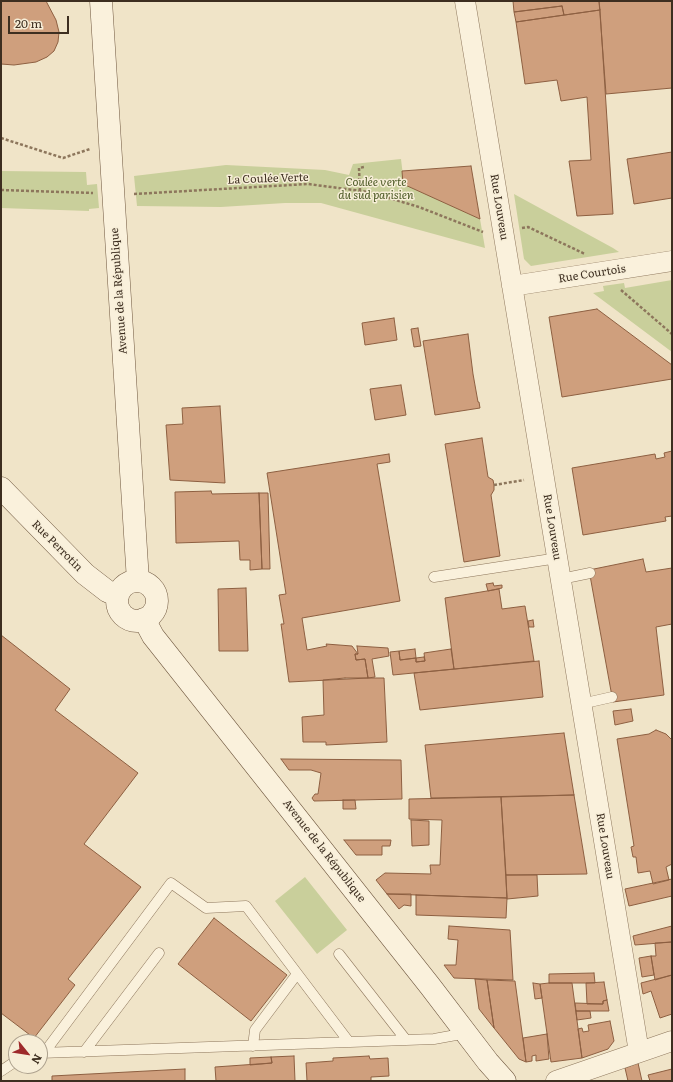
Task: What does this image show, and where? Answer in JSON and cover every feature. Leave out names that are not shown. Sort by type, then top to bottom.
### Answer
[{"type":"main road","name":"Avenue de la République","points":[[101,1],[138,581]]},
{"type":"main road","name":"Rue Perrotin","points":[[1,488],[85,574],[106,591],[118,596]]},
{"type":"main road","points":[[138,581],[150,586],[156,597],[154,610],[144,619],[130,619],[124,616],[117,604],[118,596],[125,585],[138,581]]},
{"type":"main road","name":"Avenue de la République","points":[[144,619],[154,636],[488,1062],[505,1081]]},
{"type":"street","name":"Rue Louveau","points":[[465,1],[639,1052]]},
{"type":"street","name":"Rue Courtois","points":[[512,286],[672,262]]},
{"type":"street","points":[[556,1081],[672,1041]]},
{"type":"lane","points":[[434,577],[558,558]]},
{"type":"lane","points":[[561,578],[590,572]]},
{"type":"lane","points":[[581,704],[612,697]]},
{"type":"lane","points":[[48,1045],[171,882],[206,908],[246,906],[349,1042]]},
{"type":"lane","points":[[84,1052],[159,953]]},
{"type":"lane","points":[[339,954],[406,1040]]},
{"type":"lane","points":[[253,1046],[255,1030],[297,974]]},
{"type":"lane","points":[[48,1053],[434,1039],[467,1034]]},
{"type":"path","points":[[1,138],[63,158],[109,142]]},
{"type":"path","points":[[360,191],[359,168],[364,168]]},
{"type":"path","name":"La Coulée Verte","points":[[132,194],[308,184],[360,191],[419,207],[482,232],[528,227],[584,254],[672,334]]},
{"type":"path","points":[[1,190],[99,193]]},
{"type":"path","points":[[494,485],[518,481]]},
{"type":"green space","name":"Coulée verte du sud parisien","points":[[401,159],[404,184],[480,219],[485,248],[321,203],[285,203],[221,207],[137,206],[134,176],[226,165],[325,170],[349,175],[353,164]]},
{"type":"green space","points":[[1,171],[86,172],[87,185],[97,184],[99,208],[89,209],[89,211],[1,208]]},
{"type":"green space","points":[[514,194],[619,252],[531,266],[524,259]]},
{"type":"green space","points":[[672,280],[672,352],[593,293],[604,291],[603,286],[624,283],[625,288]]},
{"type":"green space","points":[[305,877],[347,930],[317,954],[275,901]]},
{"type":"building","points":[[1,1],[46,1],[56,20],[59,32],[58,42],[54,51],[47,57],[36,62],[14,65],[1,64]]},
{"type":"building","points":[[513,1],[599,1],[600,10],[564,15],[562,6],[514,12]]},
{"type":"building","points":[[599,1],[672,1],[672,88],[606,94]]},
{"type":"building","points":[[562,6],[564,15],[516,22],[514,12]]},
{"type":"building","points":[[600,10],[613,214],[577,216],[569,161],[591,160],[587,97],[561,101],[557,80],[525,84],[516,22]]},
{"type":"building","points":[[672,152],[672,198],[634,204],[627,159]]},
{"type":"building","points":[[471,166],[480,219],[403,184],[402,171]]},
{"type":"building","points":[[597,309],[672,365],[672,379],[562,397],[549,317]]},
{"type":"building","points":[[394,318],[397,340],[365,345],[362,323]]},
{"type":"building","points":[[418,328],[421,346],[414,347],[411,329]]},
{"type":"building","points":[[468,334],[473,374],[480,408],[435,415],[423,341]]},
{"type":"building","points":[[401,385],[406,415],[375,420],[370,389]]},
{"type":"building","points":[[220,406],[225,483],[170,480],[166,425],[183,424],[182,408]]},
{"type":"building","points":[[482,438],[488,477],[493,480],[494,485],[494,490],[491,495],[500,556],[464,562],[445,444]]},
{"type":"building","points":[[672,451],[672,516],[665,517],[666,521],[583,535],[572,468],[655,454],[656,459],[665,457],[664,453]]},
{"type":"building","points":[[389,454],[390,462],[377,464],[400,601],[302,618],[307,650],[327,646],[326,644],[352,646],[358,654],[355,654],[356,660],[365,659],[368,678],[289,682],[281,624],[284,624],[279,595],[286,594],[267,473]]},
{"type":"building","points":[[211,491],[212,494],[259,493],[262,569],[250,570],[250,560],[240,560],[239,541],[176,543],[175,492]]},
{"type":"building","points":[[259,493],[268,493],[270,569],[262,569]]},
{"type":"building","points":[[643,559],[646,572],[672,568],[672,624],[656,627],[664,695],[613,702],[589,570]]},
{"type":"building","points":[[493,583],[494,586],[502,585],[502,588],[488,591],[486,584]]},
{"type":"building","points":[[246,588],[248,651],[219,651],[218,589]]},
{"type":"building","points":[[499,589],[502,609],[525,606],[534,661],[454,669],[445,598]]},
{"type":"building","points":[[533,620],[534,627],[529,627],[528,621]]},
{"type":"building","points":[[1,635],[70,689],[55,710],[138,773],[84,844],[141,887],[68,979],[75,985],[37,1034],[29,1034],[1,1013]]},
{"type":"building","points":[[357,646],[388,648],[389,656],[372,659],[375,677],[368,678],[365,659],[356,660],[355,654],[358,654]]},
{"type":"building","points":[[415,649],[416,658],[400,660],[399,651]]},
{"type":"building","points":[[451,649],[454,669],[393,675],[390,652],[399,651],[400,660],[416,658],[416,662],[425,661],[424,653]]},
{"type":"building","points":[[424,657],[425,661],[416,662],[416,658]]},
{"type":"building","points":[[539,661],[543,697],[420,710],[414,673]]},
{"type":"building","points":[[345,678],[384,678],[387,742],[326,745],[326,742],[303,742],[302,717],[324,715],[323,680]]},
{"type":"building","points":[[631,709],[633,721],[615,725],[613,711]]},
{"type":"building","points":[[656,730],[666,734],[672,740],[672,864],[666,867],[669,880],[653,884],[650,871],[638,873],[636,857],[633,857],[631,847],[634,846],[617,739],[649,734]]},
{"type":"building","points":[[564,733],[574,795],[431,798],[425,745]]},
{"type":"building","points":[[281,759],[401,760],[402,799],[314,801],[312,798],[315,794],[318,794],[321,773],[311,770],[289,770]]},
{"type":"building","points":[[574,795],[587,874],[506,875],[501,797]]},
{"type":"building","points":[[501,797],[507,898],[387,894],[376,880],[385,873],[431,874],[430,865],[440,865],[442,820],[409,819],[409,799]]},
{"type":"building","points":[[343,800],[355,800],[356,809],[343,809]]},
{"type":"building","points":[[411,820],[429,821],[429,845],[412,846]]},
{"type":"building","points":[[344,840],[391,840],[390,846],[382,846],[382,855],[356,855]]},
{"type":"building","points":[[506,875],[537,875],[538,896],[507,899]]},
{"type":"building","points":[[672,879],[672,896],[629,906],[625,889]]},
{"type":"building","points":[[387,894],[411,894],[411,906],[404,905],[399,909]]},
{"type":"building","points":[[416,895],[507,898],[506,918],[416,915]]},
{"type":"building","points":[[214,918],[287,975],[251,1021],[178,964]]},
{"type":"building","points":[[449,926],[510,930],[513,980],[454,978],[444,965],[456,965],[458,940],[448,939]]},
{"type":"building","points":[[672,926],[672,942],[635,945],[633,936]]},
{"type":"building","points":[[672,942],[672,975],[655,980],[651,956],[656,956],[655,943]]},
{"type":"building","points":[[651,956],[654,975],[642,977],[639,958]]},
{"type":"building","points":[[594,973],[595,983],[549,983],[549,974]]},
{"type":"building","points":[[672,975],[672,1014],[660,1018],[651,991],[643,994],[641,983]]},
{"type":"building","points":[[475,979],[487,980],[494,1028],[479,1009]]},
{"type":"building","points":[[487,980],[515,981],[526,1062],[519,1059],[494,1028]]},
{"type":"building","points":[[604,982],[607,1000],[603,1001],[603,1004],[587,1004],[586,983]]},
{"type":"building","points":[[533,983],[540,984],[542,998],[535,999]]},
{"type":"building","points":[[572,983],[582,1058],[551,1062],[540,984]]},
{"type":"building","points":[[607,1000],[609,1011],[576,1011],[575,1003],[603,1004],[603,1001]]},
{"type":"building","points":[[576,1011],[590,1011],[591,1018],[577,1020]]},
{"type":"building","points":[[610,1021],[614,1041],[608,1049],[582,1058],[578,1029],[582,1028],[583,1032],[589,1031],[588,1025]]},
{"type":"building","points":[[547,1034],[549,1059],[536,1061],[536,1055],[532,1056],[532,1061],[526,1062],[523,1038]]},
{"type":"building","points":[[294,1056],[295,1081],[216,1081],[215,1067],[272,1063],[271,1057]]},
{"type":"building","points":[[369,1056],[370,1059],[388,1058],[389,1076],[371,1077],[371,1081],[307,1081],[306,1063],[333,1061],[333,1058]]},
{"type":"building","points":[[271,1057],[272,1063],[250,1065],[250,1058]]},
{"type":"building","points":[[638,1063],[642,1081],[628,1081],[625,1068]]},
{"type":"building","points":[[185,1069],[185,1081],[52,1081],[52,1076]]},
{"type":"building","points":[[672,1069],[672,1081],[650,1081],[648,1075]]}]
